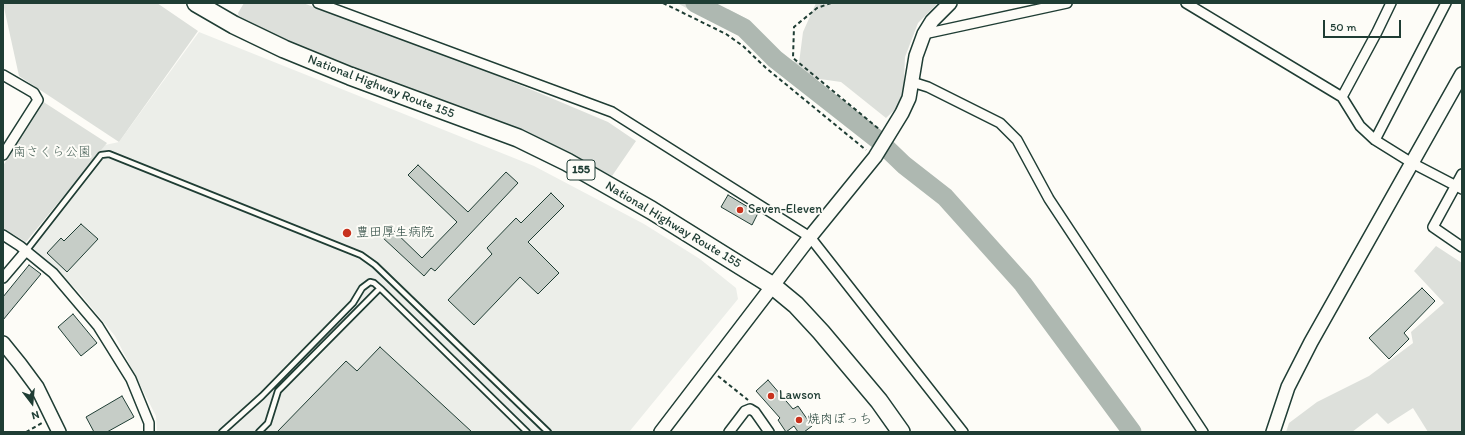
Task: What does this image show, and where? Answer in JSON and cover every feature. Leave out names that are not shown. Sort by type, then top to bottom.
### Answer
[{"type":"highway","name":"National Highway Route 155","points":[[196,3],[234,25],[284,49],[350,76],[518,138],[567,162],[651,210],[773,286],[796,305],[821,332],[879,401],[901,432]]},
{"type":"street","points":[[318,3],[612,112],[810,237],[963,432]]},
{"type":"street","points":[[660,432],[810,237],[875,157],[902,113],[909,98],[916,56],[924,34],[932,21],[950,3]]},
{"type":"street","points":[[924,34],[1067,3]]},
{"type":"street","points":[[1186,3],[1342,97],[1360,126],[1375,140],[1412,163],[1458,187]]},
{"type":"street","points":[[1342,97],[1391,3]]},
{"type":"street","points":[[1375,140],[1446,3]]},
{"type":"street","points":[[1273,432],[1288,387],[1311,342],[1462,74]]},
{"type":"street","points":[[3,75],[34,93],[38,100],[3,154]]},
{"type":"street","points":[[912,82],[928,87],[1000,123],[1017,140],[1049,199],[1203,432]]},
{"type":"street","points":[[1462,174],[1458,187],[1433,227],[1462,247]]},
{"type":"street","points":[[3,235],[26,251],[64,284],[98,326],[131,379],[149,423],[149,432]]},
{"type":"street","points":[[3,278],[26,251]]},
{"type":"street","points":[[3,344],[37,387],[59,432]]},
{"type":"street","points":[[729,432],[746,411],[750,409],[755,412],[769,432]]},
{"type":"lane","points":[[26,251],[102,154],[109,154],[361,255],[374,265],[548,432]]},
{"type":"lane","points":[[222,432],[268,390],[353,303],[362,288],[370,282],[374,283],[527,432]]},
{"type":"lane","points":[[259,432],[268,423],[278,391],[379,289]]},
{"type":"path","points":[[662,3],[726,34],[743,46],[766,68],[875,157]]},
{"type":"path","points":[[831,3],[817,8],[794,27],[793,58],[888,137]]},
{"type":"path","points":[[709,370],[748,398],[750,409]]},
{"type":"path","points":[[26,432],[44,423]]},
{"type":"shaded area","name":"豊田厚生病院","points":[[199,32],[534,166],[644,224],[700,259],[736,288],[738,299],[629,432],[157,432],[156,416],[115,336],[78,291],[28,243],[105,145],[119,142]]},
{"type":"green space","points":[[3,3],[157,3],[198,31],[119,142],[19,76]]},
{"type":"green space","points":[[244,3],[303,3],[496,75],[608,122],[636,141],[612,176],[525,130],[387,83],[240,21],[238,13]]},
{"type":"green space","points":[[677,3],[689,3],[705,11],[728,9],[747,19],[748,37],[767,53],[799,63],[803,32],[816,3],[938,3],[918,23],[905,57],[903,102],[886,118],[841,82],[820,79],[803,82],[786,78],[738,35]]},
{"type":"green space","name":"南さくら公園","points":[[42,101],[107,143],[26,242],[3,228],[3,166]]},
{"type":"green space","points":[[1436,246],[1462,263],[1462,432],[1428,432],[1413,408],[1388,424],[1377,413],[1352,432],[1286,432],[1289,423],[1317,402],[1369,376],[1413,343],[1411,332],[1444,303],[1414,271]]},
{"type":"building","points":[[418,165],[468,212],[506,172],[518,183],[435,271],[431,268],[424,276],[382,237],[391,228],[422,258],[457,222],[408,175]]},
{"type":"building","points":[[551,193],[564,206],[528,242],[559,273],[538,294],[520,277],[474,325],[448,300],[492,254],[487,248],[516,218],[521,223]]},
{"type":"building","name":"Seven-Eleven","points":[[728,195],[758,213],[752,225],[721,207]]},
{"type":"building","points":[[81,224],[98,239],[67,272],[47,253],[61,238],[64,241]]},
{"type":"building","points":[[29,265],[41,274],[3,320],[3,297]]},
{"type":"building","points":[[1422,288],[1435,301],[1404,333],[1409,339],[1389,359],[1369,338]]},
{"type":"building","points":[[73,314],[97,343],[81,356],[58,327]]},
{"type":"building","points":[[380,347],[472,432],[277,432],[346,361],[357,371]]},
{"type":"building","points":[[768,380],[793,409],[798,406],[812,426],[804,432],[798,432],[794,426],[786,432],[778,420],[780,418],[756,391]]},
{"type":"building","points":[[122,396],[134,417],[107,432],[94,432],[86,417]]},
{"type":"waterway","points":[[695,3],[744,28],[775,59],[877,139],[904,165],[945,197],[1023,284],[1132,432]]},
{"type":"place","name":"Seven-Eleven","points":[[740,210]]},
{"type":"place","name":"豊田厚生病院","points":[[347,233]]},
{"type":"place","name":"Lawson","points":[[771,396]]},
{"type":"place","name":"焼肉ぼっち","points":[[799,420]]}]
